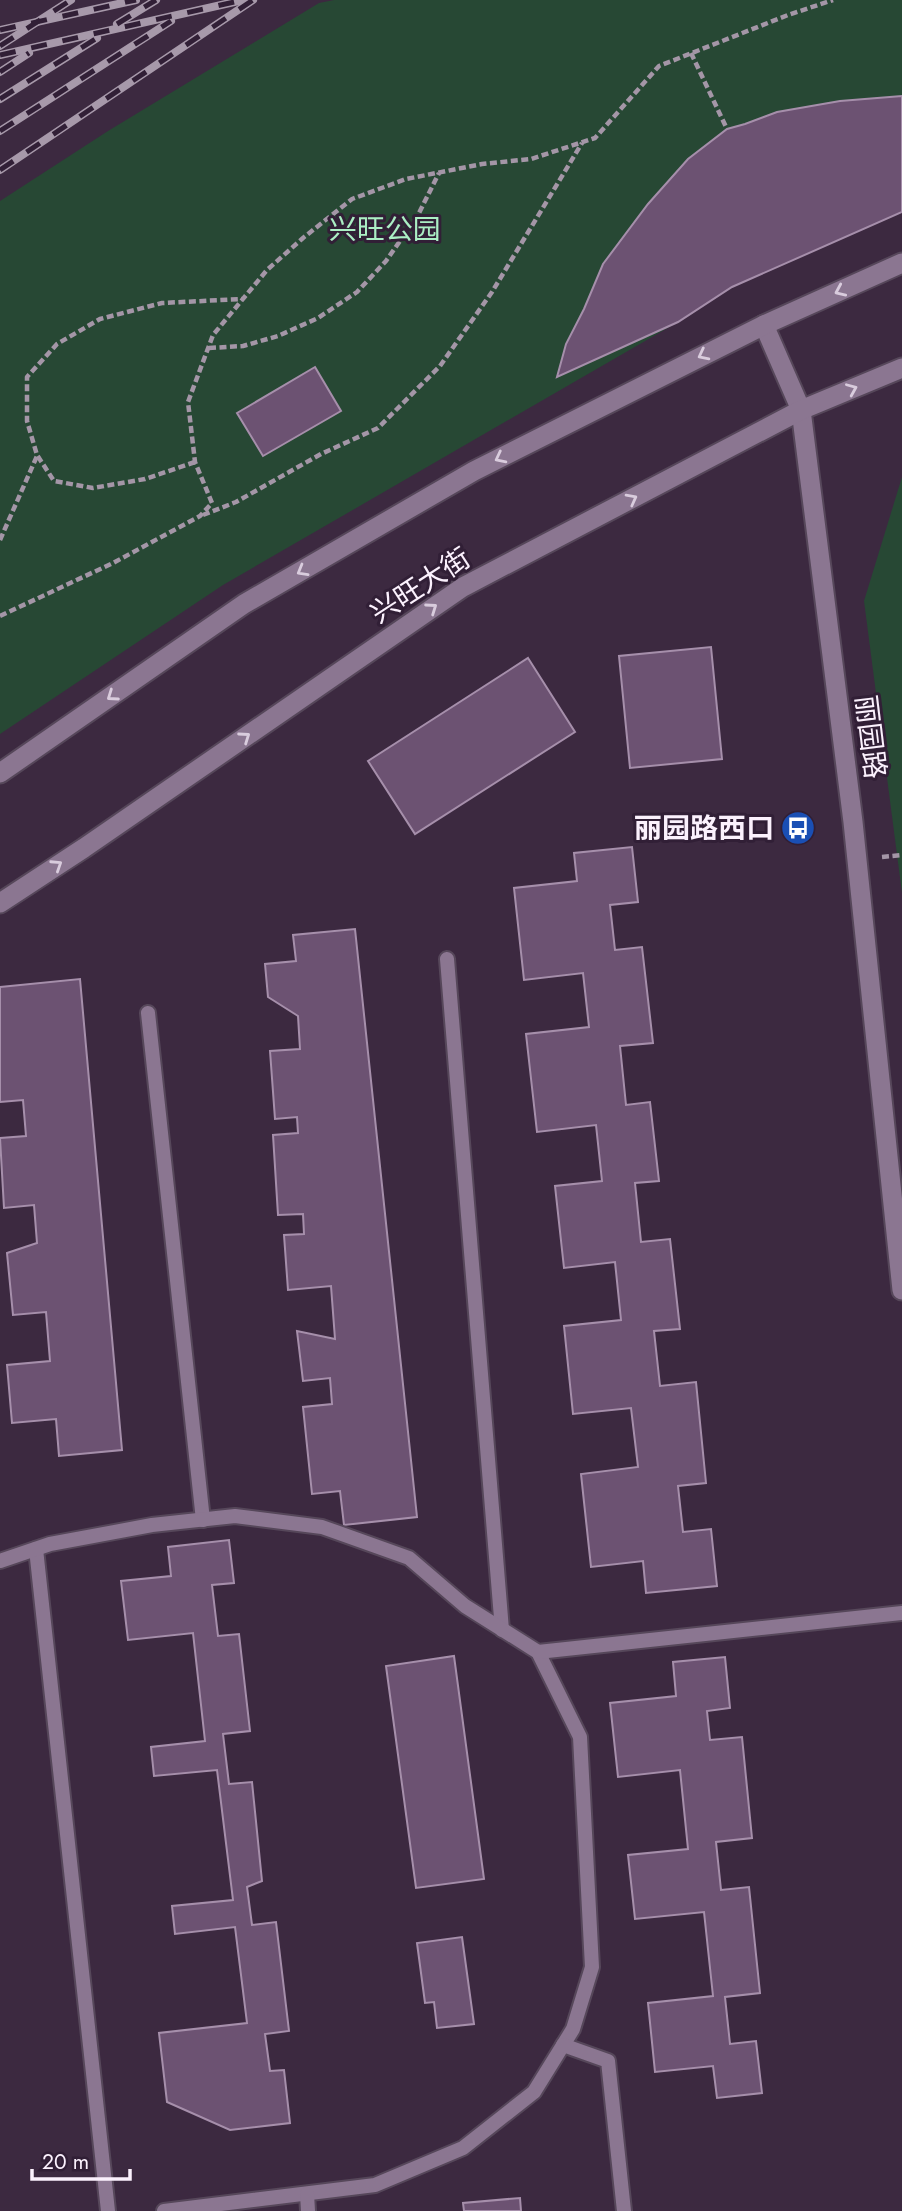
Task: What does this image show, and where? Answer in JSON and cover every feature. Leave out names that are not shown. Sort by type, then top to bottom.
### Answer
[{"type":"main road","points":[[0,773],[244,604],[474,471],[764,324],[902,263]]},
{"type":"main road","name":"丽园路","points":[[764,324],[801,410],[853,822],[902,1290]]},
{"type":"main road","name":"兴旺大街","points":[[0,903],[463,587],[801,410],[902,368]]},
{"type":"lane","points":[[447,959],[502,1629]]},
{"type":"lane","points":[[148,1013],[202,1520]]},
{"type":"lane","points":[[0,1562],[50,1544],[152,1525],[235,1516],[322,1527],[409,1558],[465,1606],[538,1652],[580,1737],[592,1966],[573,2029],[534,2092],[463,2148],[375,2185],[164,2211]]},
{"type":"lane","points":[[36,1549],[108,2211]]},
{"type":"lane","points":[[538,1652],[902,1613]]},
{"type":"lane","points":[[563,2045],[608,2061],[624,2211]]},
{"type":"lane","points":[[307,2194],[308,2211]]},
{"type":"path","points":[[200,516],[212,503],[195,462],[188,402],[214,335],[267,271],[303,238],[352,199],[406,178],[482,164],[531,159],[595,138],[659,66],[833,0]]},
{"type":"path","points":[[691,53],[727,129]]},
{"type":"path","points":[[0,616],[113,563],[200,516],[236,502],[321,454],[378,428],[440,366],[492,292],[583,142]]},
{"type":"path","points":[[209,348],[243,346],[278,336],[318,318],[358,292],[386,261],[418,215],[440,172]]},
{"type":"path","points":[[195,462],[145,479],[93,488],[54,481],[37,455],[27,421],[27,377],[57,344],[100,319],[162,303],[243,299]]},
{"type":"path","points":[[0,540],[37,455]]},
{"type":"green space","name":"兴旺公园","points":[[334,0],[902,0],[902,212],[732,287],[678,322],[223,585],[0,734],[0,201],[108,131],[319,3]]},
{"type":"green space","points":[[902,477],[902,893],[864,601]]},
{"type":"building","points":[[902,96],[902,212],[732,287],[678,322],[557,377],[566,344],[603,264],[648,204],[688,159],[727,129],[777,112],[840,101]]},
{"type":"building","points":[[315,367],[341,411],[263,456],[237,413]]},
{"type":"building","points":[[711,647],[722,759],[630,768],[619,656]]},
{"type":"building","points":[[528,658],[575,732],[415,834],[368,761]]},
{"type":"building","points":[[632,847],[638,902],[610,905],[615,950],[642,947],[653,1043],[620,1046],[626,1105],[650,1102],[659,1181],[635,1183],[641,1242],[670,1239],[680,1329],[654,1331],[660,1386],[696,1382],[706,1483],[678,1486],[683,1532],[711,1529],[717,1586],[646,1593],[643,1561],[591,1567],[581,1474],[638,1467],[631,1408],[573,1414],[564,1326],[621,1320],[615,1262],[564,1268],[555,1186],[602,1181],[596,1125],[537,1132],[526,1034],[589,1027],[583,973],[524,980],[514,888],[577,881],[574,853]]},
{"type":"building","points":[[355,929],[417,1517],[344,1525],[340,1491],[312,1494],[303,1407],[332,1404],[330,1378],[303,1381],[297,1331],[335,1339],[331,1286],[288,1290],[284,1235],[304,1234],[303,1214],[278,1215],[273,1135],[298,1133],[297,1117],[275,1119],[270,1051],[300,1049],[298,1016],[268,997],[265,964],[296,961],[293,935]]},
{"type":"building","points":[[80,979],[122,1450],[59,1456],[56,1419],[12,1423],[7,1365],[50,1361],[46,1312],[13,1315],[7,1253],[37,1243],[34,1205],[4,1208],[0,1138],[26,1136],[23,1100],[0,1102],[0,987]]},
{"type":"building","points":[[229,1540],[234,1583],[212,1585],[218,1636],[239,1634],[250,1731],[223,1734],[229,1784],[252,1782],[262,1881],[247,1887],[252,1925],[276,1922],[289,2031],[265,2034],[270,2071],[284,2070],[290,2123],[230,2130],[167,2102],[159,2033],[247,2023],[235,1927],[175,1934],[172,1906],[233,1900],[217,1770],[154,1776],[151,1747],[205,1741],[193,1633],[128,1640],[121,1581],[171,1576],[168,1547]]},
{"type":"building","points":[[454,1656],[484,1879],[416,1888],[386,1666]]},
{"type":"building","points":[[725,1657],[730,1708],[707,1711],[710,1740],[742,1737],[752,1838],[716,1842],[721,1890],[749,1887],[760,1993],[725,1997],[730,2044],[756,2041],[762,2093],[717,2098],[713,2066],[655,2072],[648,2003],[713,1996],[704,1912],[635,1919],[628,1855],[688,1849],[680,1770],[618,1777],[610,1703],[676,1696],[673,1662]]},
{"type":"building","points":[[462,1937],[474,2024],[437,2028],[434,2002],[425,2003],[417,1943]]},
{"type":"building","points":[[520,2198],[521,2211],[464,2211],[463,2203]]},
{"type":"railway","points":[[0,46],[71,0]]},
{"type":"railway","points":[[0,30],[136,0]]},
{"type":"railway","points":[[117,24],[156,0]]},
{"type":"railway","points":[[0,55],[243,0]]},
{"type":"railway","points":[[0,170],[253,0]]},
{"type":"railway","points":[[0,131],[171,21]]},
{"type":"railway","points":[[0,99],[97,38]]},
{"type":"railway","points":[[0,72],[29,53]]},
{"type":"place","name":"丽园路西口","points":[[798,828]]}]
